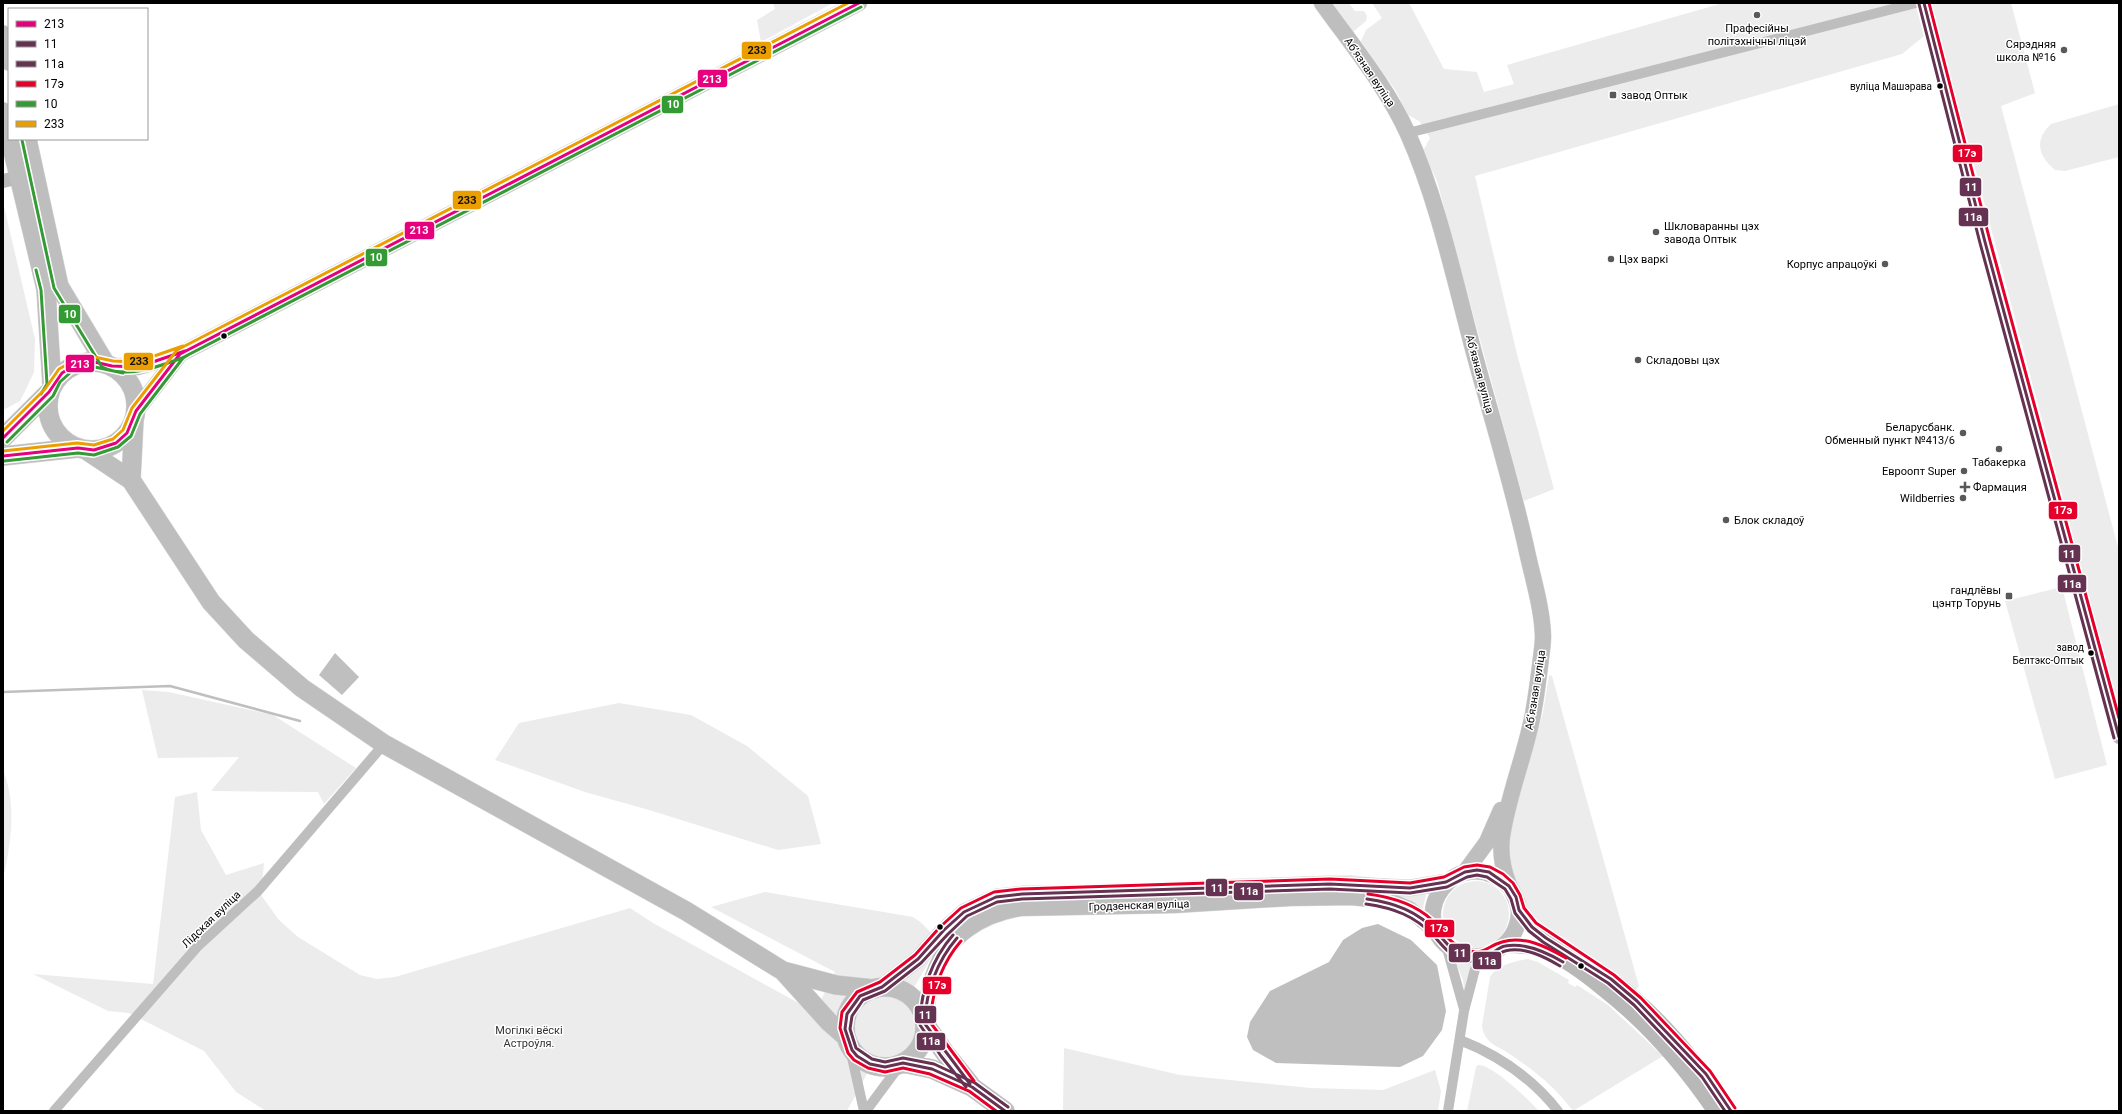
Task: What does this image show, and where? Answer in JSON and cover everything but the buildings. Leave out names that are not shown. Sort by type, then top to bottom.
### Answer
[{"type":"highway","points":[[3,35],[8,57]]},
{"type":"highway","points":[[3,112],[8,134]]},
{"type":"highway","points":[[10,140],[46,289],[51,389],[47,408],[51,423],[59,436],[131,480],[211,602],[246,640],[302,688],[384,744],[686,910],[783,971],[847,1040],[857,1056],[870,1064],[885,1067],[901,1064],[932,1068],[972,1087],[1005,1111]]},
{"type":"highway","points":[[27,140],[19,178],[59,286],[108,365],[129,382],[135,396],[131,480]]},
{"type":"highway","points":[[3,438],[51,389],[62,373],[75,365],[90,362],[108,365]]},
{"type":"highway","points":[[3,456],[82,449],[101,449],[116,443],[127,433],[135,415]]},
{"type":"highway","points":[[783,971],[836,985],[892,988],[910,996],[922,1010],[925,1022],[924,1040],[910,1059],[901,1064]]},
{"type":"highway","points":[[847,1040],[846,1022],[850,1007],[860,996],[878,988]]},
{"type":"highway","points":[[925,1022],[945,1053],[972,1087]]},
{"type":"main road","points":[[108,365],[138,367],[180,354],[859,3]]},
{"type":"main road","name":"Абʼязная вуліца","points":[[1322,3],[1383,89],[1408,133],[1434,209],[1518,511],[1540,612],[1543,639],[1533,716],[1517,772],[1502,838],[1502,860],[1509,886]]},
{"type":"main road","points":[[135,415],[180,354]]},
{"type":"main road","name":"Абʼязная вуліца","points":[[1465,872],[1487,842],[1517,772]]},
{"type":"main road","name":"Абʼязная вуліца","points":[[1446,946],[1436,930],[1432,913],[1436,896],[1446,882],[1465,872],[1477,870],[1489,872],[1500,878],[1509,886],[1516,897],[1519,910],[1516,930],[1505,946],[1487,956]]},
{"type":"main road","name":"Гродзенская вуліца","points":[[878,988],[918,959],[944,930],[964,912],[996,897],[1022,894],[1097,894],[1330,884],[1410,888],[1446,882]]},
{"type":"main road","name":"Гродзенская вуліца","points":[[925,1022],[934,973],[951,943],[960,934],[977,922],[1003,911],[1021,908],[1174,905],[1290,898],[1336,897],[1390,901],[1409,909],[1436,930]]},
{"type":"main road","points":[[1446,946],[1458,953],[1473,957],[1487,956]]},
{"type":"street","points":[[1408,133],[1916,3]]},
{"type":"street","points":[[1924,3],[1985,242],[2119,737]]},
{"type":"street","name":"Лідская вуліца","points":[[54,1111],[198,946],[258,891],[384,744]]},
{"type":"street","name":"Абʼязная вуліца","points":[[1519,910],[1532,927],[1546,938],[1611,979],[1637,1001],[1706,1074],[1731,1111]]},
{"type":"street","points":[[1446,946],[1464,1011]]},
{"type":"street","points":[[1505,946],[1528,947],[1547,952],[1585,976],[1620,1003],[1664,1045],[1688,1073],[1714,1111]]},
{"type":"street","points":[[1448,1111],[1464,1011],[1475,969],[1487,956]]},
{"type":"street","points":[[847,1040],[865,1111]]},
{"type":"street","points":[[1460,1040],[1480,1048],[1521,1075],[1542,1091],[1558,1111]]},
{"type":"street","points":[[865,1111],[901,1064]]},
{"type":"green space","points":[[773,3],[833,3],[761,42],[757,20],[775,9]]},
{"type":"green space","points":[[1333,3],[1349,3],[1355,11],[1364,11],[1367,16],[1366,21],[1353,32]]},
{"type":"green space","points":[[1372,3],[1409,3],[1444,69],[1477,72],[1484,92],[1514,84],[1507,65],[1723,3],[1915,3],[1924,36],[1902,54],[1475,176],[1517,354],[1554,489],[1524,501],[1437,181],[1423,151],[1430,138],[1419,121],[1408,115],[1396,91],[1361,41],[1366,30],[1382,18]]},
{"type":"green space","points":[[1931,3],[2011,3],[2035,93],[2001,106],[2119,551],[2119,709]]},
{"type":"green space","points":[[2119,104],[2119,157],[2065,171],[2055,170],[2049,165],[2042,154],[2040,142],[2042,136],[2051,124]]},
{"type":"green space","points":[[3,202],[35,339],[34,372],[20,401],[3,410]]},
{"type":"green space","points":[[2062,587],[2107,765],[2055,779],[2005,601]]},
{"type":"green space","points":[[1549,675],[1552,676],[1639,986],[1635,991],[1581,951],[1545,932],[1530,917],[1509,870],[1509,828],[1543,713]]},
{"type":"green space","points":[[142,690],[169,692],[273,715],[356,768],[324,804],[318,792],[211,791],[239,757],[158,758]]},
{"type":"green space","points":[[619,703],[691,715],[747,746],[808,796],[821,844],[778,850],[585,792],[495,760],[519,723]]},
{"type":"green space","points":[[3,770],[10,797],[11,824],[3,879]]},
{"type":"green space","name":"Могілкі вёскі Астроўля.","points":[[197,792],[201,830],[226,875],[264,863],[261,895],[279,920],[298,937],[360,975],[377,979],[395,977],[630,908],[653,923],[815,1012],[835,972],[711,907],[765,892],[913,917],[929,930],[934,940],[934,950],[926,968],[905,1003],[913,1013],[917,1023],[917,1033],[914,1042],[908,1050],[899,1056],[888,1058],[876,1057],[847,1111],[266,1111],[236,1092],[204,1051],[129,1013],[108,1011],[33,974],[153,984],[175,797]]},
{"type":"green space","points":[[1350,875],[1388,879],[1109,885],[1245,878]]},
{"type":"green space","points":[[1476,881],[1489,884],[1499,891],[1506,901],[1509,914],[1506,927],[1499,937],[1489,944],[1476,947],[1463,944],[1453,937],[1446,927],[1443,914],[1446,901],[1453,891],[1463,884]]},
{"type":"green space","points":[[1427,890],[1422,912],[1394,893]]},
{"type":"green space","points":[[1528,959],[1538,962],[1569,980],[1568,983],[1575,987],[1577,985],[1608,1005],[1663,1056],[1573,1111],[1560,1095],[1537,1074],[1509,1053],[1490,1042],[1483,1030],[1482,1026],[1490,977],[1497,969],[1513,962]]},
{"type":"green space","points":[[1455,960],[1466,964],[1473,964],[1468,977],[1465,998],[1463,980]]},
{"type":"green space","points":[[1064,1048],[1180,1075],[1311,1088],[1383,1090],[1435,1070],[1441,1091],[1438,1111],[1063,1111]]},
{"type":"green space","points":[[1478,1065],[1484,1066],[1501,1076],[1539,1111],[1467,1111],[1476,1067]]},
{"type":"shaded area","points":[[335,653],[359,677],[342,695],[319,675]]},
{"type":"shaded area","points":[[1378,924],[1411,940],[1437,965],[1446,1011],[1442,1030],[1423,1056],[1400,1067],[1276,1063],[1253,1050],[1247,1037],[1250,1022],[1270,991],[1329,962],[1343,940],[1362,928]]},
{"type":"waterway","points":[[3,692],[170,686],[300,721]]},
{"type":"transit line","name":"233","points":[[3,451],[77,443],[94,445],[113,439],[123,430],[132,408],[177,350],[848,3]]},
{"type":"transit line","name":"213","points":[[3,456],[78,448],[94,450],[116,443],[127,433],[136,411],[180,354],[859,3]]},
{"type":"transit line","name":"11","points":[[1924,3],[1985,242],[2119,737]]},
{"type":"transit line","name":"17э","points":[[1929,3],[1990,241],[2119,718]]},
{"type":"transit line","name":"11а","points":[[1919,4],[1980,243],[2114,738]]},
{"type":"transit line","name":"10","points":[[22,140],[54,288],[102,367],[122,372],[132,372],[153,368],[182,358],[861,7]]},
{"type":"transit line","name":"10","points":[[36,270],[41,290],[47,384],[41,394]]},
{"type":"transit line","name":"233","points":[[3,431],[45,389],[59,369],[73,361],[90,356],[113,361],[137,362],[183,346]]},
{"type":"transit line","name":"213","points":[[3,438],[49,392],[62,373],[75,365],[90,361],[112,366],[138,367],[185,351]]},
{"type":"transit line","name":"10","points":[[4,461],[78,453],[94,455],[118,447],[131,436],[140,414],[183,358],[188,355]]},
{"type":"transit line","name":"10","points":[[7,442],[53,396],[60,382],[71,372],[90,366],[123,373]]},
{"type":"transit line","name":"17э","points":[[996,1111],[969,1091],[930,1074],[903,1068],[885,1072],[868,1068],[854,1060],[848,1053],[840,1028],[842,1012],[857,992],[880,982],[915,955],[940,927],[961,908],[994,892],[1021,889],[1330,879],[1410,883],[1444,877],[1464,867],[1477,865],[1490,867],[1503,874],[1513,883],[1520,895],[1524,908],[1536,923],[1614,975],[1641,998],[1710,1071],[1735,1108]]},
{"type":"transit line","name":"11","points":[[1005,1111],[972,1087],[932,1069],[903,1063],[885,1067],[870,1064],[857,1056],[852,1050],[845,1029],[847,1014],[860,996],[882,987],[918,959],[944,930],[964,912],[996,897],[1022,894],[1330,884],[1410,888],[1446,882],[1465,872],[1477,870],[1489,872],[1509,886],[1516,897],[1519,910],[1532,927],[1546,938],[1611,979],[1637,1001],[1706,1074],[1731,1111]]},
{"type":"transit line","name":"11а","points":[[1008,1107],[975,1083],[934,1064],[903,1058],[885,1062],[872,1059],[856,1048],[850,1029],[852,1016],[863,1000],[885,991],[921,963],[967,916],[997,902],[1022,899],[1330,889],[1410,893],[1447,887],[1467,877],[1477,875],[1487,877],[1505,889],[1511,899],[1515,913],[1529,931],[1543,942],[1608,983],[1634,1005],[1702,1077],[1725,1111]]},
{"type":"transit line","name":"17э","points":[[1368,894],[1394,899],[1418,909],[1432,920],[1455,945],[1471,952],[1485,950],[1502,942],[1519,940],[1543,946],[1566,958]]},
{"type":"transit line","name":"11","points":[[1367,899],[1387,903],[1413,913],[1437,932],[1451,948],[1465,955],[1483,957],[1499,948],[1520,945],[1542,951],[1563,962]]},
{"type":"transit line","name":"11а","points":[[1366,904],[1386,908],[1412,918],[1427,929],[1450,953],[1462,959],[1481,962],[1494,958],[1503,952],[1520,950],[1534,953],[1560,966]]},
{"type":"transit line","name":"11а","points":[[953,935],[933,965],[922,1000],[920,1025],[941,1056],[966,1087]]},
{"type":"transit line","name":"11","points":[[957,938],[938,967],[927,1001],[925,1024],[970,1084]]},
{"type":"transit line","name":"17э","points":[[961,941],[948,959],[939,979],[935,990],[930,1022],[974,1081]]},
{"type":"place","name":"Прафесійны політэхнічны ліцэй","points":[[1757,15]]},
{"type":"place","name":"Сярэдняя школа №16","points":[[2064,50]]},
{"type":"place","name":"вуліца Машэрава","points":[[1940,86]]},
{"type":"place","name":"завод Оптык","points":[[1613,95]]},
{"type":"place","name":"Шкловаранны цэх завода Оптык","points":[[1656,232]]},
{"type":"place","name":"Цэх варкі","points":[[1611,259]]},
{"type":"place","name":"Корпус апрацоўкі","points":[[1885,264]]},
{"type":"place","name":"Складовы цэх","points":[[1638,360]]},
{"type":"place","name":"Беларусбанк. Обменный пункт №413/6","points":[[1963,433]]},
{"type":"place","name":"Табакерка","points":[[1999,449]]},
{"type":"place","name":"Евроопт Super","points":[[1964,471]]},
{"type":"place","name":"Фармация","points":[[1965,487]]},
{"type":"place","name":"Wildberries","points":[[1963,498]]},
{"type":"place","name":"Блок складоў","points":[[1726,520]]},
{"type":"place","name":"гандлёвы цэнтр Торунь","points":[[2009,596]]},
{"type":"place","name":"завод Белтэкс-Оптык","points":[[2091,653]]}]
